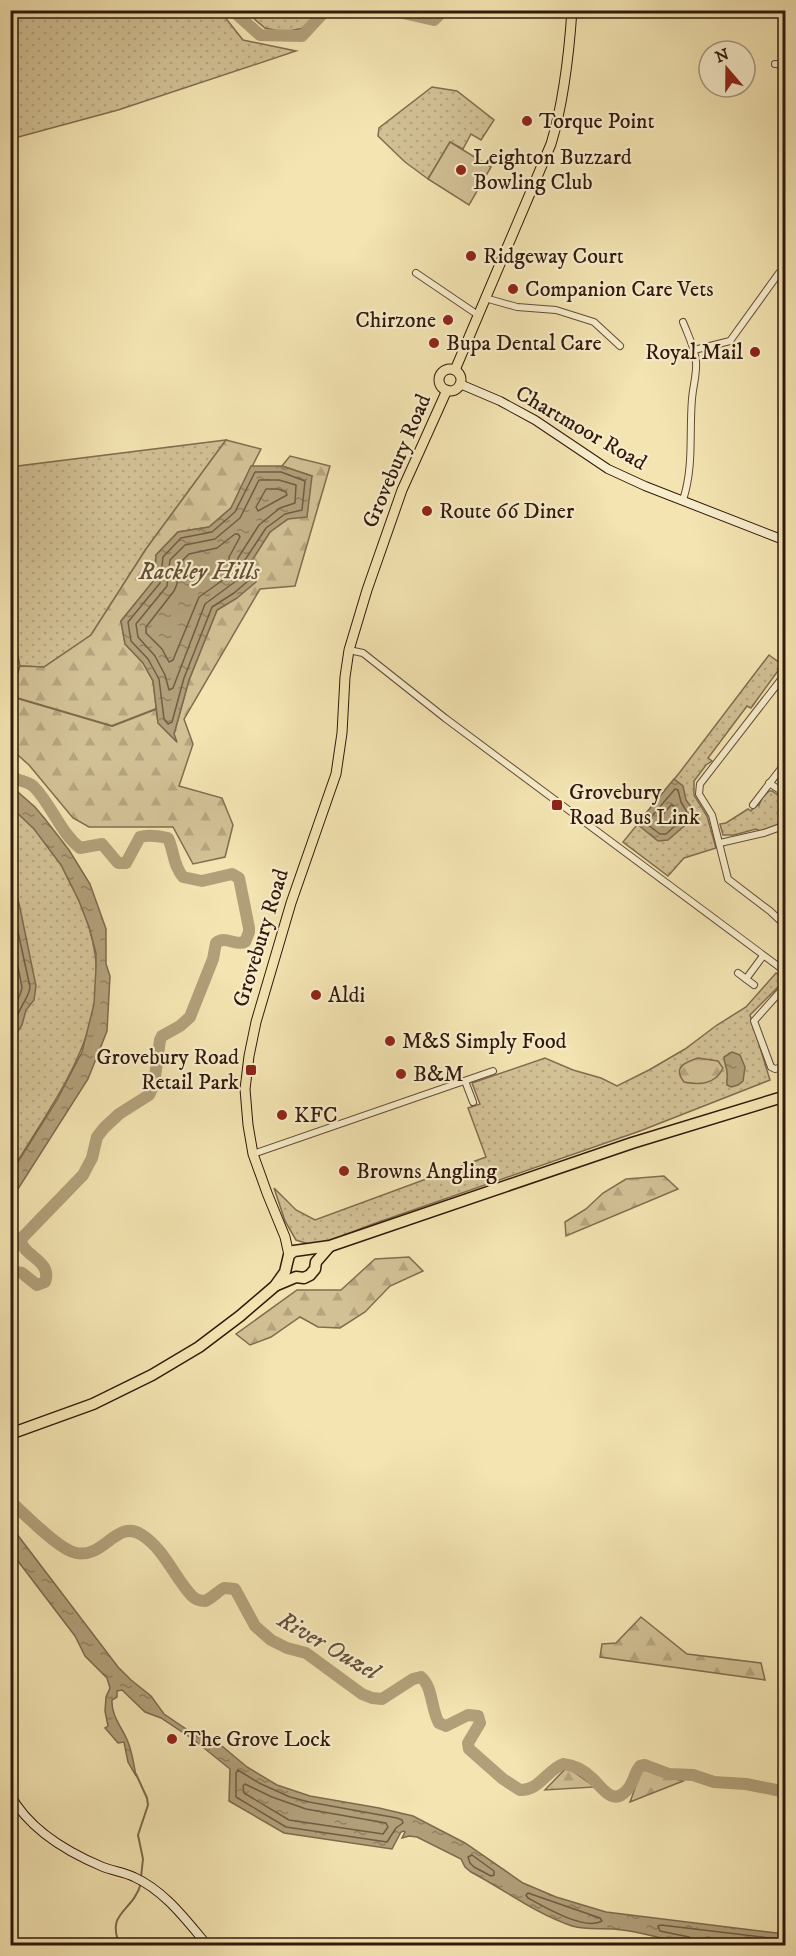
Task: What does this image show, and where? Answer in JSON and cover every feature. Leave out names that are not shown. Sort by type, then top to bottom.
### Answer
[{"type":"highway","points":[[275,1286],[288,1260],[304,1249],[330,1246],[632,1143],[786,1096]]},
{"type":"highway","points":[[316,1262],[330,1246]]},
{"type":"highway","points":[[288,1260],[289,1272],[296,1277],[304,1278],[310,1275],[315,1269],[316,1262],[314,1255],[304,1249]]},
{"type":"highway","points":[[10,1434],[93,1404],[152,1375],[199,1347],[275,1286],[296,1277]]},
{"type":"main road","name":"Grovebury Road","points":[[455,370],[551,144],[567,68],[572,10]]},
{"type":"main road","name":"Grovebury Road","points":[[445,370],[455,370],[460,377],[460,384],[454,390],[447,390],[440,385],[440,376],[445,370]]},
{"type":"main road","name":"Grovebury Road","points":[[288,1260],[285,1237],[253,1154],[248,1125],[245,1089],[253,1034],[291,903],[336,774],[349,650],[367,590],[402,490],[447,390]]},
{"type":"main road","name":"Grovebury Road","points":[[285,1237],[304,1249]]},
{"type":"street","points":[[775,64],[786,65]]},
{"type":"street","points":[[416,273],[478,315]]},
{"type":"street","points":[[694,350],[730,341],[779,273]]},
{"type":"street","points":[[485,298],[517,307],[556,310],[594,322],[620,346]]},
{"type":"street","points":[[683,322],[694,350],[696,376],[692,398],[692,451],[689,481],[683,500]]},
{"type":"street","name":"Chartmoor Road","points":[[460,384],[500,401],[535,420],[608,469],[645,486],[786,541]]},
{"type":"street","points":[[349,650],[363,653],[445,718],[624,850],[753,949],[784,969]]},
{"type":"street","points":[[786,673],[700,784],[699,794],[712,815],[728,879],[771,911],[786,926]]},
{"type":"street","points":[[753,805],[786,762]]},
{"type":"street","points":[[769,783],[786,794]]},
{"type":"street","points":[[720,843],[764,833],[786,825]]},
{"type":"street","points":[[746,979],[763,956]]},
{"type":"street","points":[[738,973],[754,985]]},
{"type":"street","points":[[786,985],[754,1021],[771,1067],[775,1069],[786,1066]]},
{"type":"street","points":[[253,1154],[493,1071]]},
{"type":"street","points":[[465,1081],[473,1102]]},
{"type":"street","points":[[10,1794],[22,1814],[52,1841],[91,1862],[135,1877],[182,1914],[208,1946]]},
{"type":"green space","points":[[11,10],[220,11],[243,40],[296,51],[118,110],[11,139]]},
{"type":"green space","points":[[245,11],[320,11],[304,28],[284,32],[265,28]]},
{"type":"green space","points":[[432,87],[457,91],[494,120],[481,140],[471,134],[463,149],[450,142],[428,179],[405,162],[378,136],[379,128]]},
{"type":"green space","name":"Leighton Buzzard Bowling Club","points":[[450,142],[491,167],[469,205],[428,179]]},
{"type":"green space","points":[[226,440],[146,549],[91,635],[44,667],[20,666],[11,625],[10,467]]},
{"type":"green space","points":[[226,440],[261,449],[231,508],[209,527],[178,532],[156,555],[155,579],[121,621],[125,644],[143,663],[153,681],[158,723],[176,741],[174,734],[189,680],[217,610],[237,598],[250,562],[270,532],[288,519],[312,476],[282,466],[290,456],[330,466],[295,586],[260,589],[184,719],[193,744],[179,786],[222,798],[233,825],[225,857],[193,864],[173,827],[89,827],[73,818],[29,765],[11,749],[11,695],[20,666],[44,667],[91,635],[146,549]]},
{"type":"green space","points":[[769,655],[784,666],[780,668],[751,708],[747,706],[708,758],[712,761],[694,781],[694,795],[707,816],[716,848],[684,858],[668,876],[623,842],[680,772]]},
{"type":"green space","points":[[769,791],[785,800],[785,819],[777,825],[760,831],[756,829],[734,835],[723,835],[720,824],[726,823],[748,809],[751,811],[759,805]]},
{"type":"green space","points":[[11,807],[39,834],[62,866],[90,931],[96,969],[94,1005],[85,1039],[53,1105],[11,1172]]},
{"type":"green space","points":[[776,973],[785,980],[750,1015],[770,1080],[640,1131],[326,1242],[309,1244],[296,1240],[285,1221],[274,1188],[296,1210],[315,1220],[486,1157],[468,1108],[480,1104],[472,1083],[545,1058],[617,1086],[685,1049],[746,1007]]},
{"type":"green space","points":[[698,1058],[718,1061],[723,1068],[720,1074],[711,1081],[684,1082],[679,1072],[680,1069],[685,1063]]},
{"type":"green space","points":[[664,1176],[678,1189],[566,1236],[565,1222],[586,1209],[603,1193],[626,1179]]},
{"type":"green space","points":[[409,1257],[423,1271],[390,1286],[365,1312],[340,1328],[318,1327],[300,1317],[271,1337],[250,1345],[236,1334],[297,1290],[341,1290],[375,1259]]},
{"type":"green space","points":[[641,1617],[687,1654],[761,1663],[765,1680],[600,1657],[602,1644],[616,1643]]},
{"type":"green space","points":[[567,1767],[595,1787],[545,1790]]},
{"type":"green space","points":[[642,1769],[683,1781],[630,1802]]},
{"type":"water","name":"Rackley Hills","points":[[251,466],[282,466],[312,476],[307,517],[288,519],[270,532],[251,562],[256,582],[237,598],[217,610],[189,680],[174,734],[177,742],[158,723],[153,681],[143,663],[125,644],[121,621],[155,579],[156,555],[178,532],[209,527],[231,508]]},
{"type":"water","points":[[674,779],[683,786],[686,800],[697,815],[668,840],[658,841],[637,824]]},
{"type":"water","points":[[11,786],[45,819],[69,850],[90,884],[106,929],[106,964],[110,976],[107,1031],[88,1079],[11,1200],[11,1173],[57,1100],[82,1052],[94,1004],[96,953],[79,901],[61,865],[34,829],[11,807]]},
{"type":"water","points":[[11,882],[15,887],[36,986],[34,1000],[26,1010],[22,1025],[11,1042]]},
{"type":"water","points":[[732,1052],[740,1055],[745,1067],[743,1081],[731,1087],[727,1085],[724,1057]]},
{"type":"water","points":[[10,1525],[118,1667],[151,1696],[164,1714],[198,1737],[217,1742],[247,1767],[277,1785],[310,1796],[413,1816],[465,1843],[523,1883],[556,1897],[606,1912],[785,1934],[785,1945],[703,1944],[615,1929],[572,1926],[533,1908],[471,1872],[461,1859],[417,1837],[402,1838],[404,1831],[401,1832],[392,1849],[284,1833],[229,1801],[230,1769],[194,1740],[161,1718],[145,1712],[122,1690],[117,1691],[117,1697],[112,1700],[112,1706],[126,1737],[136,1776],[128,1762],[124,1742],[118,1743],[105,1728],[108,1726],[105,1711],[106,1697],[110,1688],[107,1678],[85,1656],[75,1636],[11,1552]]},
{"type":"waterway","points":[[232,10],[260,35],[302,36],[326,10]]},
{"type":"waterway","points":[[390,10],[434,20],[444,10]]},
{"type":"waterway","name":"River Ouzel","points":[[10,666],[10,689]]},
{"type":"waterway","points":[[10,696],[112,726],[156,709]]},
{"type":"waterway","name":"River Ouzel","points":[[10,775],[35,788],[67,834],[80,848],[102,844],[118,863],[126,863],[140,837],[150,835],[168,838],[177,868],[183,877],[202,881],[232,874],[239,878],[249,928],[245,942],[223,940],[216,943],[213,959],[190,1017],[180,1026],[162,1036],[160,1040],[154,1084],[149,1095],[119,1114],[104,1128],[97,1137],[92,1158],[83,1175],[21,1239],[26,1250],[45,1268],[45,1282],[37,1285],[22,1273],[10,1271]]},
{"type":"waterway","name":"River Ouzel","points":[[10,1501],[51,1538],[76,1553],[95,1550],[125,1531],[133,1531],[142,1535],[157,1548],[193,1597],[205,1601],[224,1588],[235,1589],[255,1626],[271,1640],[287,1648],[306,1653],[362,1694],[382,1699],[413,1679],[421,1677],[428,1687],[439,1723],[446,1726],[468,1715],[478,1716],[480,1723],[468,1743],[469,1749],[503,1779],[520,1790],[538,1784],[563,1764],[583,1771],[604,1791],[613,1796],[622,1795],[631,1785],[640,1766],[645,1765],[669,1774],[693,1775],[714,1782],[746,1784],[786,1792]]},
{"type":"waterway","points":[[136,1774],[148,1805],[138,1835],[143,1859],[141,1877]]},
{"type":"waterway","points":[[120,1946],[116,1934],[118,1919],[132,1901],[141,1883]]},
{"type":"place","name":"Torque Point","points":[[527,121]]},
{"type":"place","name":"Leighton Buzzard Bowling Club","points":[[461,170]]},
{"type":"place","name":"Ridgeway Court","points":[[471,256]]},
{"type":"place","name":"Companion Care Vets","points":[[513,289]]},
{"type":"place","name":"Chirzone","points":[[448,320]]},
{"type":"place","name":"Bupa Dental Care","points":[[434,343]]},
{"type":"place","name":"Royal Mail","points":[[755,352]]},
{"type":"place","name":"Route 66 Diner","points":[[427,511]]},
{"type":"place","name":"Grovebury Road Bus Link","points":[[557,805]]},
{"type":"place","name":"Aldi","points":[[316,995]]},
{"type":"place","name":"M&S Simply Food","points":[[390,1041]]},
{"type":"place","name":"Grovebury Road Retail Park","points":[[251,1070]]},
{"type":"place","name":"B&M","points":[[401,1074]]},
{"type":"place","name":"KFC","points":[[282,1115]]},
{"type":"place","name":"Browns Angling","points":[[344,1171]]},
{"type":"place","name":"The Grove Lock","points":[[172,1739]]}]
